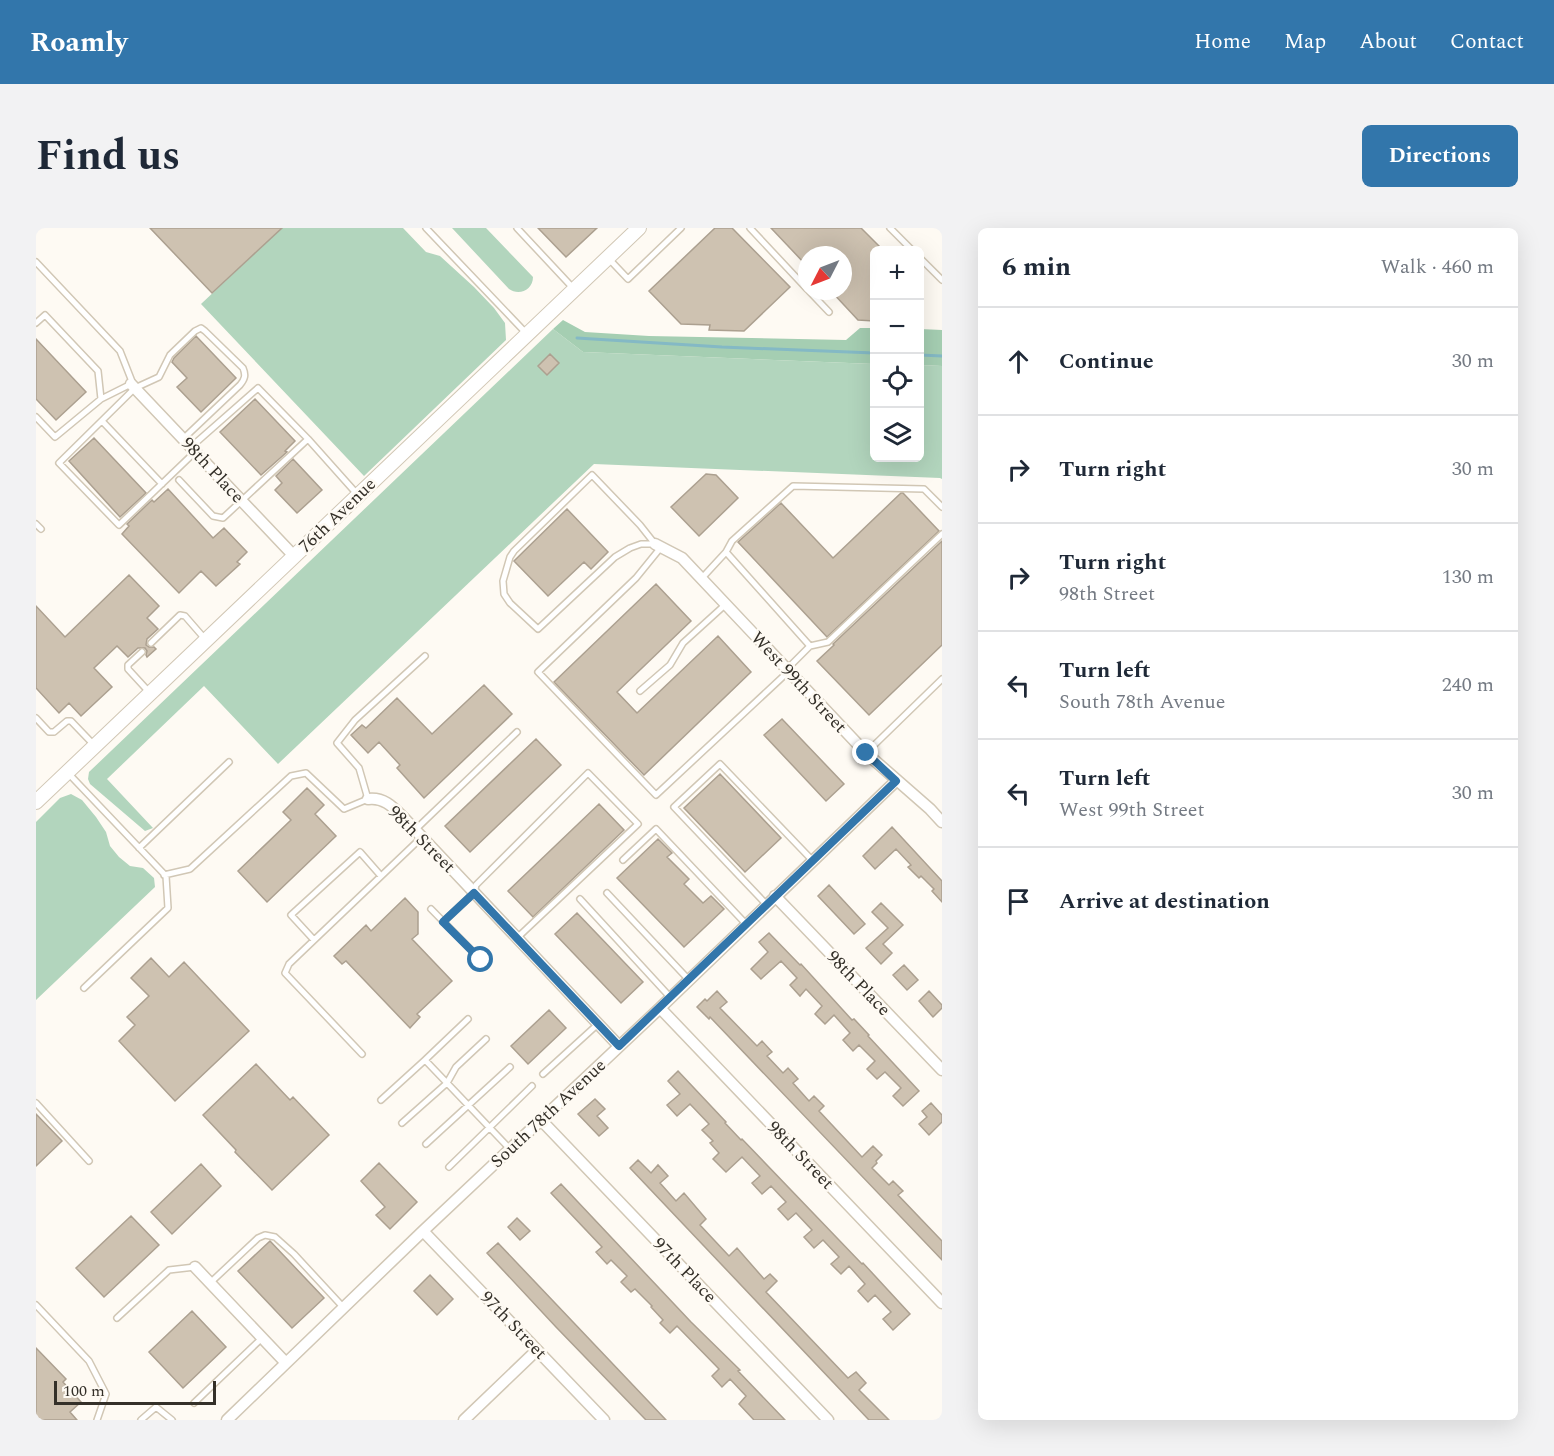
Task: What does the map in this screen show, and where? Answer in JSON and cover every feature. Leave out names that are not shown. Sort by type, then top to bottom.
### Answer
[{"type":"street","name":"76th Avenue","points":[[36,802],[639,228]]},
{"type":"street","name":"98th Place","points":[[133,386],[294,556]]},
{"type":"street","name":"West 99th Street","points":[[659,545],[682,558],[866,753],[942,822]]},
{"type":"street","name":"South 78th Avenue","points":[[227,1420],[896,781]]},
{"type":"street","name":"98th Street","points":[[368,799],[383,800],[393,807],[619,1046]]},
{"type":"street","name":"98th Place","points":[[775,896],[942,1070]]},
{"type":"street","name":"98th Street","points":[[660,1008],[942,1303]]},
{"type":"street","name":"97th Place","points":[[541,1120],[828,1420]]},
{"type":"street","name":"97th Street","points":[[423,1231],[604,1420]]},
{"type":"street","points":[[195,1267],[286,1363]]},
{"type":"street","points":[[464,1420],[537,1350]]},
{"type":"lane","points":[[426,228],[527,334]]},
{"type":"lane","points":[[517,228],[574,289]]},
{"type":"lane","points":[[608,257],[628,279],[681,228]]},
{"type":"lane","points":[[750,228],[798,279]]},
{"type":"lane","points":[[890,228],[908,246]]},
{"type":"lane","points":[[36,262],[120,351],[133,386]]},
{"type":"lane","points":[[924,262],[942,280]]},
{"type":"lane","points":[[818,300],[829,312]]},
{"type":"lane","points":[[36,323],[45,315],[98,371],[101,399]]},
{"type":"lane","points":[[36,417],[55,437],[101,399],[133,386],[159,377],[170,355],[201,328],[243,368],[244,380],[162,484],[119,525],[59,463],[102,421],[133,386]]},
{"type":"lane","points":[[190,446],[258,388],[308,439],[358,496]]},
{"type":"lane","points":[[102,421],[162,484]]},
{"type":"lane","points":[[179,480],[213,516],[222,518],[308,439]]},
{"type":"lane","points":[[592,474],[659,545],[641,544],[615,558],[538,629],[510,603],[504,594],[503,581],[514,550],[592,474]]},
{"type":"lane","points":[[702,578],[726,552],[732,541],[793,486],[924,489],[942,507]]},
{"type":"lane","points":[[36,524],[41,529]]},
{"type":"lane","points":[[659,545],[636,578],[538,672],[656,795],[788,670],[810,646],[828,642],[942,534]]},
{"type":"lane","points":[[726,552],[810,646]]},
{"type":"lane","points":[[640,691],[670,665],[683,643],[726,604]]},
{"type":"lane","points":[[151,642],[180,615],[185,616],[206,640]]},
{"type":"lane","points":[[142,652],[128,665],[128,669],[150,694]]},
{"type":"lane","points":[[164,875],[190,869],[291,776],[306,773],[344,809],[368,799],[359,768],[337,743],[355,720],[425,656]]},
{"type":"lane","points":[[866,753],[942,679]]},
{"type":"lane","points":[[36,718],[49,732],[54,732],[67,721],[71,722],[95,746]]},
{"type":"lane","points":[[362,1054],[285,973],[290,964],[381,876],[418,833],[517,732]]},
{"type":"lane","points":[[139,848],[229,762]]},
{"type":"lane","points":[[766,904],[674,807],[720,764],[812,860]]},
{"type":"lane","points":[[67,772],[166,876],[168,908],[84,988]]},
{"type":"lane","points":[[443,922],[474,893],[476,885],[588,772],[638,825],[517,938]]},
{"type":"lane","points":[[623,860],[656,829],[746,924]]},
{"type":"lane","points":[[314,940],[291,915],[360,852],[381,876]]},
{"type":"lane","points":[[607,893],[689,980]]},
{"type":"lane","points":[[580,899],[670,998]]},
{"type":"lane","points":[[431,909],[481,960]]},
{"type":"lane","points":[[381,1100],[468,1019]]},
{"type":"lane","points":[[543,1074],[598,1024]]},
{"type":"lane","points":[[402,1123],[447,1083],[456,1067],[486,1039]]},
{"type":"lane","points":[[425,1060],[510,1149]]},
{"type":"lane","points":[[426,1144],[510,1067]]},
{"type":"lane","points":[[449,1167],[531,1086]]},
{"type":"lane","points":[[36,1103],[89,1161]]},
{"type":"lane","points":[[210,1283],[258,1238],[265,1235],[275,1237],[294,1254],[344,1307]]},
{"type":"lane","points":[[117,1318],[169,1270],[195,1267]]},
{"type":"lane","points":[[36,1305],[89,1361],[106,1394],[97,1420]]},
{"type":"lane","points":[[194,1403],[262,1338]]},
{"type":"lane","points":[[141,1420],[156,1407],[172,1420]]},
{"type":"green space","points":[[282,228],[403,228],[426,252],[440,256],[474,287],[505,323],[506,340],[364,476],[201,304]]},
{"type":"green space","points":[[452,228],[486,228],[533,277],[531,285],[521,292],[509,289]]},
{"type":"green space","points":[[563,320],[585,332],[649,336],[846,340],[860,328],[870,328],[870,364],[583,352],[553,329]]},
{"type":"green space","points":[[553,329],[583,352],[870,364],[870,462],[924,462],[924,365],[942,366],[942,479],[594,464],[278,764],[204,686],[107,779],[153,828],[145,831],[90,784],[89,772]]},
{"type":"green space","points":[[924,329],[942,330],[942,366],[924,365]]},
{"type":"green space","points":[[71,794],[82,800],[96,817],[106,832],[110,846],[119,857],[130,866],[143,868],[154,878],[155,887],[36,1000],[36,822],[60,798]]},
{"type":"building","points":[[150,228],[282,228],[212,293]]},
{"type":"building","points":[[538,228],[597,228],[566,257]]},
{"type":"building","points":[[715,228],[732,228],[790,287],[744,331],[709,330],[710,325],[681,324],[649,291]]},
{"type":"building","points":[[771,228],[861,228],[879,246],[870,246],[870,321],[858,320],[839,300],[852,300],[852,246],[798,246],[798,256]]},
{"type":"building","points":[[196,336],[236,378],[201,412],[177,387],[187,378],[172,362]]},
{"type":"building","points":[[36,339],[86,392],[56,420],[36,399]]},
{"type":"building","points":[[550,354],[559,363],[547,375],[538,366]]},
{"type":"building","points":[[255,399],[295,441],[285,451],[287,452],[261,475],[220,432]]},
{"type":"building","points":[[94,438],[146,493],[120,517],[69,461]]},
{"type":"building","points":[[293,459],[322,490],[297,513],[275,490],[282,483],[276,476]]},
{"type":"building","points":[[706,474],[716,475],[738,498],[699,536],[671,507]]},
{"type":"building","points":[[168,489],[213,538],[224,528],[247,552],[237,562],[240,564],[216,586],[201,571],[179,593],[122,534],[129,526],[127,524],[152,500],[154,502]]},
{"type":"building","points":[[901,493],[939,531],[827,637],[738,542],[781,503],[833,558]]},
{"type":"building","points":[[567,509],[608,552],[591,569],[584,562],[548,596],[514,561]]},
{"type":"building","points":[[942,541],[942,645],[869,715],[817,661]]},
{"type":"building","points":[[129,575],[159,606],[147,618],[158,629],[147,639],[146,645],[156,649],[147,657],[145,648],[138,648],[128,657],[117,646],[94,668],[112,687],[81,716],[69,703],[59,713],[36,688],[36,606],[65,637]]},
{"type":"building","points":[[656,584],[691,621],[617,692],[637,713],[718,636],[751,672],[644,775],[554,682]]},
{"type":"building","points":[[484,685],[512,714],[424,798],[397,768],[400,765],[379,742],[368,753],[351,735],[362,725],[366,728],[397,698],[432,734]]},
{"type":"building","points":[[782,719],[844,784],[826,801],[764,735]]},
{"type":"building","points":[[536,739],[561,765],[470,852],[445,826]]},
{"type":"building","points":[[720,774],[781,838],[745,872],[684,808]]},
{"type":"building","points":[[307,788],[324,805],[315,814],[336,836],[267,902],[238,871],[291,820],[283,812]]},
{"type":"building","points":[[599,804],[624,830],[533,917],[508,891]]},
{"type":"building","points":[[892,827],[942,881],[942,902],[932,891],[934,889],[908,867],[911,865],[896,849],[875,869],[863,856]]},
{"type":"building","points":[[658,839],[672,853],[667,857],[689,879],[684,884],[703,903],[711,896],[724,909],[684,947],[617,878]]},
{"type":"building","points":[[829,885],[865,924],[854,934],[818,896]]},
{"type":"building","points":[[405,898],[418,912],[418,934],[412,939],[452,981],[417,1014],[420,1017],[410,1028],[346,961],[342,964],[334,956],[366,925],[371,931]]},
{"type":"building","points":[[881,903],[903,925],[883,944],[892,953],[881,964],[866,948],[888,928],[872,912]]},
{"type":"building","points":[[577,913],[643,982],[621,1003],[555,934]]},
{"type":"building","points":[[769,933],[852,1020],[854,1019],[919,1091],[903,1106],[893,1096],[901,1088],[885,1072],[877,1079],[867,1069],[875,1061],[859,1045],[853,1051],[843,1040],[850,1033],[834,1015],[825,1024],[815,1014],[822,1006],[806,989],[800,996],[790,985],[797,978],[781,961],[761,979],[751,969],[768,952],[759,942]]},
{"type":"building","points":[[151,958],[169,977],[184,962],[249,1031],[175,1101],[119,1041],[135,1025],[127,1017],[149,996],[131,978]]},
{"type":"building","points":[[904,965],[918,980],[907,990],[893,975]]},
{"type":"building","points":[[717,991],[727,1002],[720,1008],[757,1046],[762,1041],[772,1052],[767,1056],[783,1073],[788,1068],[798,1079],[793,1083],[809,1101],[814,1096],[824,1106],[819,1111],[862,1157],[873,1146],[882,1155],[872,1168],[889,1185],[893,1181],[903,1191],[898,1195],[942,1241],[942,1260],[710,1017],[709,1019],[697,1007]]},
{"type":"building","points":[[929,991],[942,1005],[933,1017],[919,1001]]},
{"type":"building","points":[[549,1010],[566,1028],[528,1064],[511,1046]]},
{"type":"building","points":[[256,1064],[290,1100],[293,1097],[329,1135],[272,1190],[203,1115]]},
{"type":"building","points":[[678,1071],[741,1140],[863,1263],[910,1314],[893,1330],[883,1319],[891,1312],[875,1295],[868,1302],[858,1291],[865,1284],[849,1266],[841,1274],[831,1264],[839,1257],[823,1240],[814,1248],[804,1237],[812,1230],[796,1213],[788,1220],[778,1209],[786,1202],[771,1186],[762,1194],[752,1183],[760,1176],[742,1157],[726,1172],[713,1159],[719,1153],[710,1143],[713,1141],[702,1130],[709,1124],[690,1104],[677,1116],[667,1105],[680,1094],[668,1081]]},
{"type":"building","points":[[595,1099],[605,1109],[597,1116],[608,1128],[599,1136],[578,1114]]},
{"type":"building","points":[[931,1103],[942,1115],[942,1122],[929,1135],[919,1124],[927,1117],[922,1111]]},
{"type":"building","points":[[36,1114],[62,1141],[36,1166]]},
{"type":"building","points":[[638,1160],[651,1173],[658,1165],[668,1176],[660,1183],[676,1201],[684,1193],[706,1219],[700,1225],[729,1256],[737,1248],[764,1279],[770,1274],[777,1281],[766,1292],[848,1378],[856,1372],[866,1383],[859,1390],[889,1420],[869,1420],[630,1168]]},
{"type":"building","points":[[379,1163],[417,1202],[390,1229],[376,1215],[385,1207],[361,1181]]},
{"type":"building","points":[[201,1164],[221,1186],[172,1234],[151,1212]]},
{"type":"building","points":[[561,1184],[785,1420],[754,1420],[739,1404],[746,1396],[730,1379],[722,1387],[712,1376],[719,1369],[677,1326],[670,1333],[660,1323],[663,1320],[652,1306],[635,1289],[631,1292],[621,1282],[627,1276],[611,1260],[607,1264],[596,1252],[602,1247],[551,1193]]},
{"type":"building","points":[[131,1216],[159,1245],[104,1297],[76,1268]]},
{"type":"building","points":[[517,1218],[530,1231],[520,1240],[508,1227]]},
{"type":"building","points":[[270,1241],[324,1298],[292,1328],[238,1271]]},
{"type":"building","points":[[498,1243],[666,1420],[646,1420],[556,1327],[487,1253]]},
{"type":"building","points":[[430,1275],[453,1299],[437,1315],[414,1291]]},
{"type":"building","points":[[192,1311],[226,1347],[183,1388],[149,1352]]},
{"type":"building","points":[[36,1348],[66,1379],[63,1382],[81,1402],[70,1412],[77,1420],[36,1420]]},
{"type":"waterway","points":[[577,338],[870,353]]},
{"type":"waterway","points":[[924,355],[942,356]]},
{"type":"route","points":[[481,960],[443,922],[474,893],[619,1046],[896,781],[866,753]]}]
